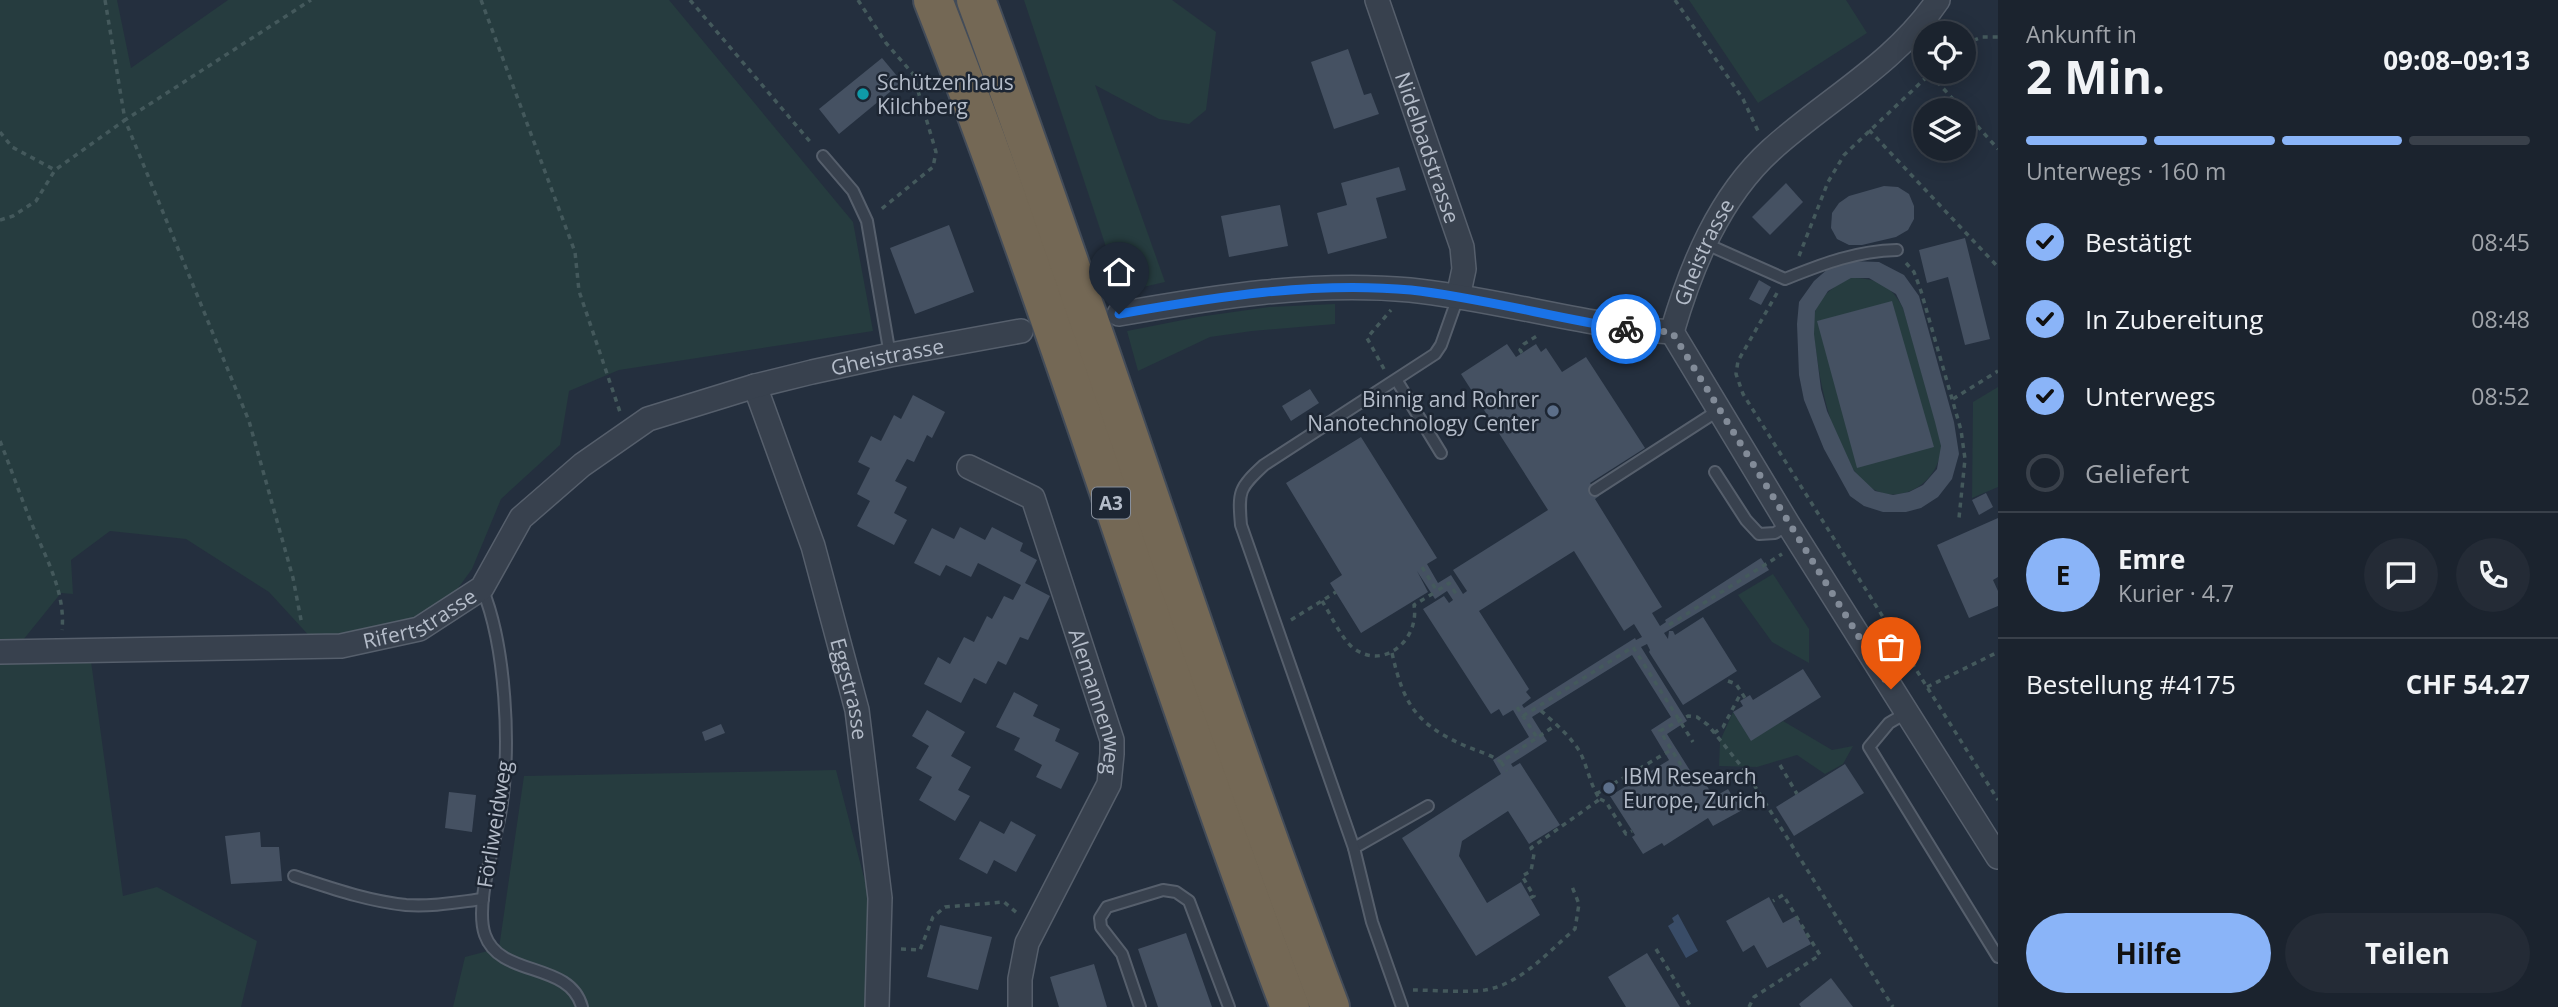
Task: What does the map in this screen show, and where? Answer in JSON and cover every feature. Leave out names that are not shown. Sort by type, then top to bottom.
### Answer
[{"type":"highway","name":"A3","points":[[933,0],[1016,225],[1183,712],[1290,1007]]},
{"type":"highway","name":"A3","points":[[975,0],[1035,160],[1219,698],[1330,1007]]},
{"type":"street","name":"Nidelbadstrasse","points":[[1377,0],[1462,247],[1464,270],[1458,297]]},
{"type":"street","name":"Gheistrasse","points":[[1119,314],[1252,293],[1352,288],[1408,290],[1625,329],[1672,332],[1688,279],[1704,243],[1736,190],[1761,159],[1895,51],[1938,0]]},
{"type":"street","name":"Gheistrasse","points":[[755,386],[890,355],[1021,331]]},
{"type":"street","points":[[1672,332],[1788,524],[1898,718],[1998,857]]},
{"type":"street","name":"Rifertstrasse","points":[[0,652],[59,649],[307,648],[341,646],[419,629],[482,588],[522,518],[582,465],[648,419],[755,386]]},
{"type":"street","name":"Eggstrasse","points":[[755,386],[813,545],[857,710],[880,898],[877,1007]]},
{"type":"street","name":"Alemannenweg","points":[[969,467],[1033,498],[1112,740],[1109,784],[1027,943],[1020,979],[1020,1007]]},
{"type":"lane","points":[[823,156],[853,191],[867,222],[890,355]]},
{"type":"lane","points":[[1704,243],[1785,279],[1845,257],[1870,251],[1897,250]]},
{"type":"lane","points":[[1402,1007],[1372,922],[1354,848],[1241,525],[1239,502],[1244,484],[1264,465],[1435,354],[1441,345],[1458,297]]},
{"type":"lane","points":[[1395,382],[1441,453]]},
{"type":"lane","points":[[1595,490],[1719,410]]},
{"type":"lane","points":[[1715,472],[1746,520],[1759,534],[1775,533],[1788,524]]},
{"type":"lane","name":"Förliweidweg","points":[[482,588],[490,607],[501,676],[506,751],[501,808],[483,899],[484,933],[493,950],[508,960],[561,980],[576,990],[582,1007]]},
{"type":"lane","points":[[1898,718],[1869,747],[1998,957]]},
{"type":"lane","points":[[1354,848],[1428,806]]},
{"type":"lane","points":[[294,876],[359,897],[407,905],[447,904],[483,899]]},
{"type":"lane","points":[[1140,1007],[1122,954],[1101,927],[1100,918],[1107,907],[1163,890],[1176,892],[1188,901],[1229,1007]]},
{"type":"path","points":[[105,0],[125,120],[249,421],[293,578],[307,648]]},
{"type":"path","points":[[0,220],[13,216],[36,201],[55,170],[125,120],[311,0]]},
{"type":"path","points":[[481,0],[575,252],[579,291],[620,413]]},
{"type":"path","points":[[690,0],[823,156]]},
{"type":"path","points":[[858,0],[886,43],[913,74],[936,152],[933,167],[867,222]]},
{"type":"path","points":[[1675,0],[1743,99],[1763,140]]},
{"type":"path","points":[[1976,39],[1998,37]]},
{"type":"path","points":[[1919,84],[1844,155],[1828,182],[1801,252],[1738,361],[1736,374],[1743,394],[1998,800]]},
{"type":"path","points":[[1941,84],[1953,98]]},
{"type":"path","points":[[1976,124],[1998,149]]},
{"type":"path","points":[[1869,130],[1998,267]]},
{"type":"path","points":[[0,132],[12,147],[55,170]]},
{"type":"path","points":[[1897,250],[1914,272],[1953,400],[1965,459],[1959,518]]},
{"type":"path","points":[[1395,382],[1367,338],[1408,290]]},
{"type":"path","points":[[1522,353],[1520,350],[1524,344],[1549,328]]},
{"type":"path","points":[[1953,400],[1998,371]]},
{"type":"path","points":[[0,441],[30,520],[46,552],[64,610],[59,649]]},
{"type":"path","points":[[1668,625],[1785,552]]},
{"type":"path","points":[[1422,567],[1437,591]]},
{"type":"path","points":[[1322,601],[1350,645],[1363,653],[1378,657],[1392,653],[1407,638],[1412,627],[1414,605],[1449,583],[1458,597]]},
{"type":"path","points":[[1277,628],[1336,592]]},
{"type":"path","points":[[1522,716],[1639,644]]},
{"type":"path","points":[[1633,647],[1693,742]]},
{"type":"path","points":[[1927,687],[1998,652]]},
{"type":"path","points":[[1392,653],[1399,685],[1422,721],[1461,744],[1491,755],[1501,762],[1507,771]]},
{"type":"path","points":[[1728,681],[1736,684],[1745,698]]},
{"type":"path","points":[[1714,733],[1723,727],[1741,693]]},
{"type":"path","points":[[1517,707],[1538,740]]},
{"type":"path","points":[[1537,707],[1567,734],[1580,753],[1596,794],[1606,802],[1626,834],[1632,831]]},
{"type":"path","points":[[1685,780],[1689,778],[1660,732],[1679,719],[1697,717],[1746,772],[1893,1007]]},
{"type":"path","points":[[1501,762],[1538,740],[1556,725]]},
{"type":"path","points":[[1596,794],[1671,750]]},
{"type":"path","points":[[1780,765],[1797,794]]},
{"type":"path","points":[[1530,898],[1534,896],[1522,876],[1531,871],[1534,853],[1531,848],[1600,799]]},
{"type":"path","points":[[1396,990],[1483,990],[1503,985],[1522,975],[1575,929],[1579,904],[1571,884]]},
{"type":"path","points":[[1749,1007],[1754,997],[1821,955],[1783,895],[1773,901]]},
{"type":"path","points":[[879,947],[920,950],[933,917],[945,906],[1004,902],[1036,925]]},
{"type":"path","points":[[1656,949],[1691,1007]]},
{"type":"green space","points":[[0,0],[117,0],[131,68],[228,0],[669,0],[853,222],[873,331],[619,370],[569,391],[560,445],[501,499],[472,569],[453,595],[417,620],[313,640],[269,592],[186,539],[110,531],[71,560],[73,594],[61,593],[19,645],[0,646]]},
{"type":"green space","points":[[1024,0],[1172,0],[1216,32],[1206,110],[1189,124],[1159,119],[1095,85],[1165,282],[1121,292]]},
{"type":"green space","points":[[1689,0],[1846,0],[1867,33],[1758,103]]},
{"type":"green space","points":[[1851,278],[1868,279],[1882,284],[1903,308],[1939,431],[1941,447],[1933,472],[1924,482],[1902,494],[1877,491],[1854,471],[1838,439],[1826,403],[1814,340],[1814,313],[1826,294]]},
{"type":"green space","points":[[1335,304],[1335,324],[1210,337],[1138,371],[1127,331],[1269,307]]},
{"type":"green space","points":[[1998,387],[1998,487],[1972,498],[1973,402]]},
{"type":"green space","points":[[1773,574],[1809,629],[1809,663],[1772,642],[1738,595]]},
{"type":"green space","points":[[90,654],[123,896],[157,887],[257,941],[241,1007],[0,1007],[0,657]]},
{"type":"green space","points":[[1733,712],[1751,740],[1783,721],[1832,750],[1853,746],[1843,764],[1825,774],[1797,755],[1757,767],[1719,766],[1720,741]]},
{"type":"green space","points":[[836,770],[884,954],[878,1007],[453,1007],[465,957],[499,948],[524,776]]},
{"type":"water","points":[[1678,914],[1698,951],[1686,958],[1668,926]]},
{"type":"building","points":[[1348,49],[1364,95],[1371,93],[1379,114],[1334,129],[1311,62]]},
{"type":"building","name":"Schützenhaus Kilchberg","points":[[882,58],[902,82],[839,134],[819,109]]},
{"type":"building","points":[[1399,167],[1406,190],[1376,198],[1387,238],[1328,254],[1317,213],[1347,205],[1341,183]]},
{"type":"building","points":[[1786,183],[1803,202],[1770,235],[1752,217]]},
{"type":"building","points":[[1884,186],[1898,187],[1909,194],[1914,206],[1914,219],[1908,230],[1896,237],[1862,245],[1849,245],[1837,239],[1831,228],[1832,213],[1839,203],[1849,196]]},
{"type":"building","points":[[1280,205],[1288,246],[1229,257],[1221,216]]},
{"type":"building","points":[[949,225],[974,292],[915,314],[890,248]]},
{"type":"building","points":[[1965,238],[1990,339],[1965,345],[1948,277],[1927,283],[1919,250]]},
{"type":"building","points":[[1850,261],[1879,262],[1904,275],[1919,296],[1954,422],[1959,454],[1952,479],[1938,497],[1921,508],[1906,512],[1883,512],[1864,506],[1850,496],[1824,449],[1804,400],[1799,375],[1799,302],[1814,281],[1829,268]],"holes":[[[1851,278],[1869,278],[1896,294],[1903,308],[1941,446],[1937,469],[1923,485],[1909,492],[1893,495],[1875,491],[1854,471],[1827,411],[1821,389],[1814,334],[1815,311],[1828,291]]]},
{"type":"building","points":[[1759,280],[1771,287],[1761,305],[1749,299]]},
{"type":"building","points":[[1892,301],[1934,447],[1857,468],[1817,321]]},
{"type":"building","points":[[1507,344],[1516,357],[1536,344],[1541,352],[1546,348],[1562,372],[1586,357],[1645,448],[1590,483],[1599,496],[1595,499],[1662,607],[1652,613],[1660,626],[1665,620],[1761,558],[1769,570],[1664,633],[1668,639],[1669,631],[1673,631],[1675,635],[1703,617],[1737,671],[1683,705],[1649,652],[1647,644],[1641,647],[1687,721],[1667,734],[1696,780],[1701,777],[1714,797],[1728,789],[1736,802],[1741,799],[1746,808],[1713,826],[1708,818],[1664,846],[1662,843],[1643,854],[1632,837],[1635,835],[1610,796],[1669,760],[1651,730],[1671,717],[1632,655],[1532,717],[1547,741],[1511,764],[1513,767],[1520,763],[1560,825],[1529,844],[1508,811],[1462,841],[1459,856],[1487,903],[1521,882],[1540,915],[1476,956],[1402,838],[1501,774],[1493,760],[1529,737],[1513,710],[1503,716],[1499,709],[1491,714],[1423,609],[1444,596],[1449,603],[1453,600],[1447,591],[1435,599],[1417,571],[1428,592],[1361,633],[1330,583],[1342,575],[1286,483],[1361,437],[1437,558],[1427,564],[1438,583],[1451,575],[1463,594],[1467,591],[1453,570],[1548,510],[1461,374]],"holes":[[[1574,551],[1624,631],[1634,624],[1642,637],[1636,640],[1635,638],[1524,708],[1522,705],[1531,698],[1526,692],[1529,689],[1479,611]]]},
{"type":"building","points":[[1310,389],[1319,403],[1291,421],[1282,406]]},
{"type":"building","points":[[913,395],[945,412],[932,438],[927,435],[914,462],[907,459],[895,481],[907,487],[894,513],[907,520],[894,545],[857,526],[870,501],[857,494],[870,468],[858,462],[871,436],[881,441],[894,415],[901,419]]},
{"type":"building","points":[[1986,493],[1993,507],[1979,515],[1972,500]]},
{"type":"building","points":[[1998,518],[1998,577],[1993,580],[1998,591],[1998,606],[1969,618],[1937,545]]},
{"type":"building","points":[[960,527],[985,540],[992,527],[1023,543],[1020,551],[1037,560],[1025,583],[1050,596],[1028,640],[1020,637],[1006,665],[998,661],[986,684],[974,678],[961,703],[924,684],[938,657],[950,664],[964,637],[974,642],[987,616],[992,619],[1004,596],[1013,600],[1021,585],[978,563],[971,577],[946,565],[940,576],[914,563],[932,528],[954,539]]},
{"type":"building","points":[[1803,669],[1821,697],[1751,741],[1733,712],[1743,706],[1740,701],[1750,695],[1753,700]]},
{"type":"building","points":[[1014,692],[1038,705],[1033,716],[1060,729],[1055,741],[1079,753],[1061,789],[1036,777],[1042,765],[1014,750],[1020,738],[996,727]]},
{"type":"building","points":[[927,710],[965,732],[951,756],[971,767],[958,790],[970,796],[955,821],[919,800],[932,777],[916,768],[929,746],[912,736]]},
{"type":"building","points":[[721,724],[725,733],[705,741],[702,732]]},
{"type":"building","points":[[1845,764],[1864,793],[1794,836],[1776,807]]},
{"type":"building","points":[[449,792],[476,795],[472,832],[445,828]]},
{"type":"building","points":[[980,821],[1004,834],[1011,821],[1036,835],[1016,872],[994,860],[987,874],[959,859]]},
{"type":"building","points":[[260,832],[261,847],[279,847],[282,881],[231,884],[225,836]]},
{"type":"building","points":[[1769,897],[1783,923],[1796,916],[1811,944],[1767,968],[1754,945],[1743,952],[1726,921]]},
{"type":"building","points":[[940,925],[992,937],[978,990],[927,977]]},
{"type":"building","points":[[1186,933],[1212,1007],[1158,1007],[1138,949]]},
{"type":"building","points":[[1647,953],[1680,1007],[1626,1007],[1608,977]]},
{"type":"building","points":[[1094,964],[1107,1007],[1059,1007],[1050,977]]},
{"type":"building","points":[[1831,978],[1853,1007],[1801,1007],[1799,1004]]},
{"type":"way so far","points":[[1626,329],[1672,332],[1891,689]]},
{"type":"place","name":"Schützenhaus Kilchberg","points":[[863,94]]},
{"type":"place","name":"Binnig and Rohrer Nanotechnology Center","points":[[1553,411]]},
{"type":"place","name":"IBM Research Europe, Zurich","points":[[1609,788]]},
{"type":"route","points":[[1119,314],[1240,294],[1352,288],[1434,293],[1626,329]]}]
